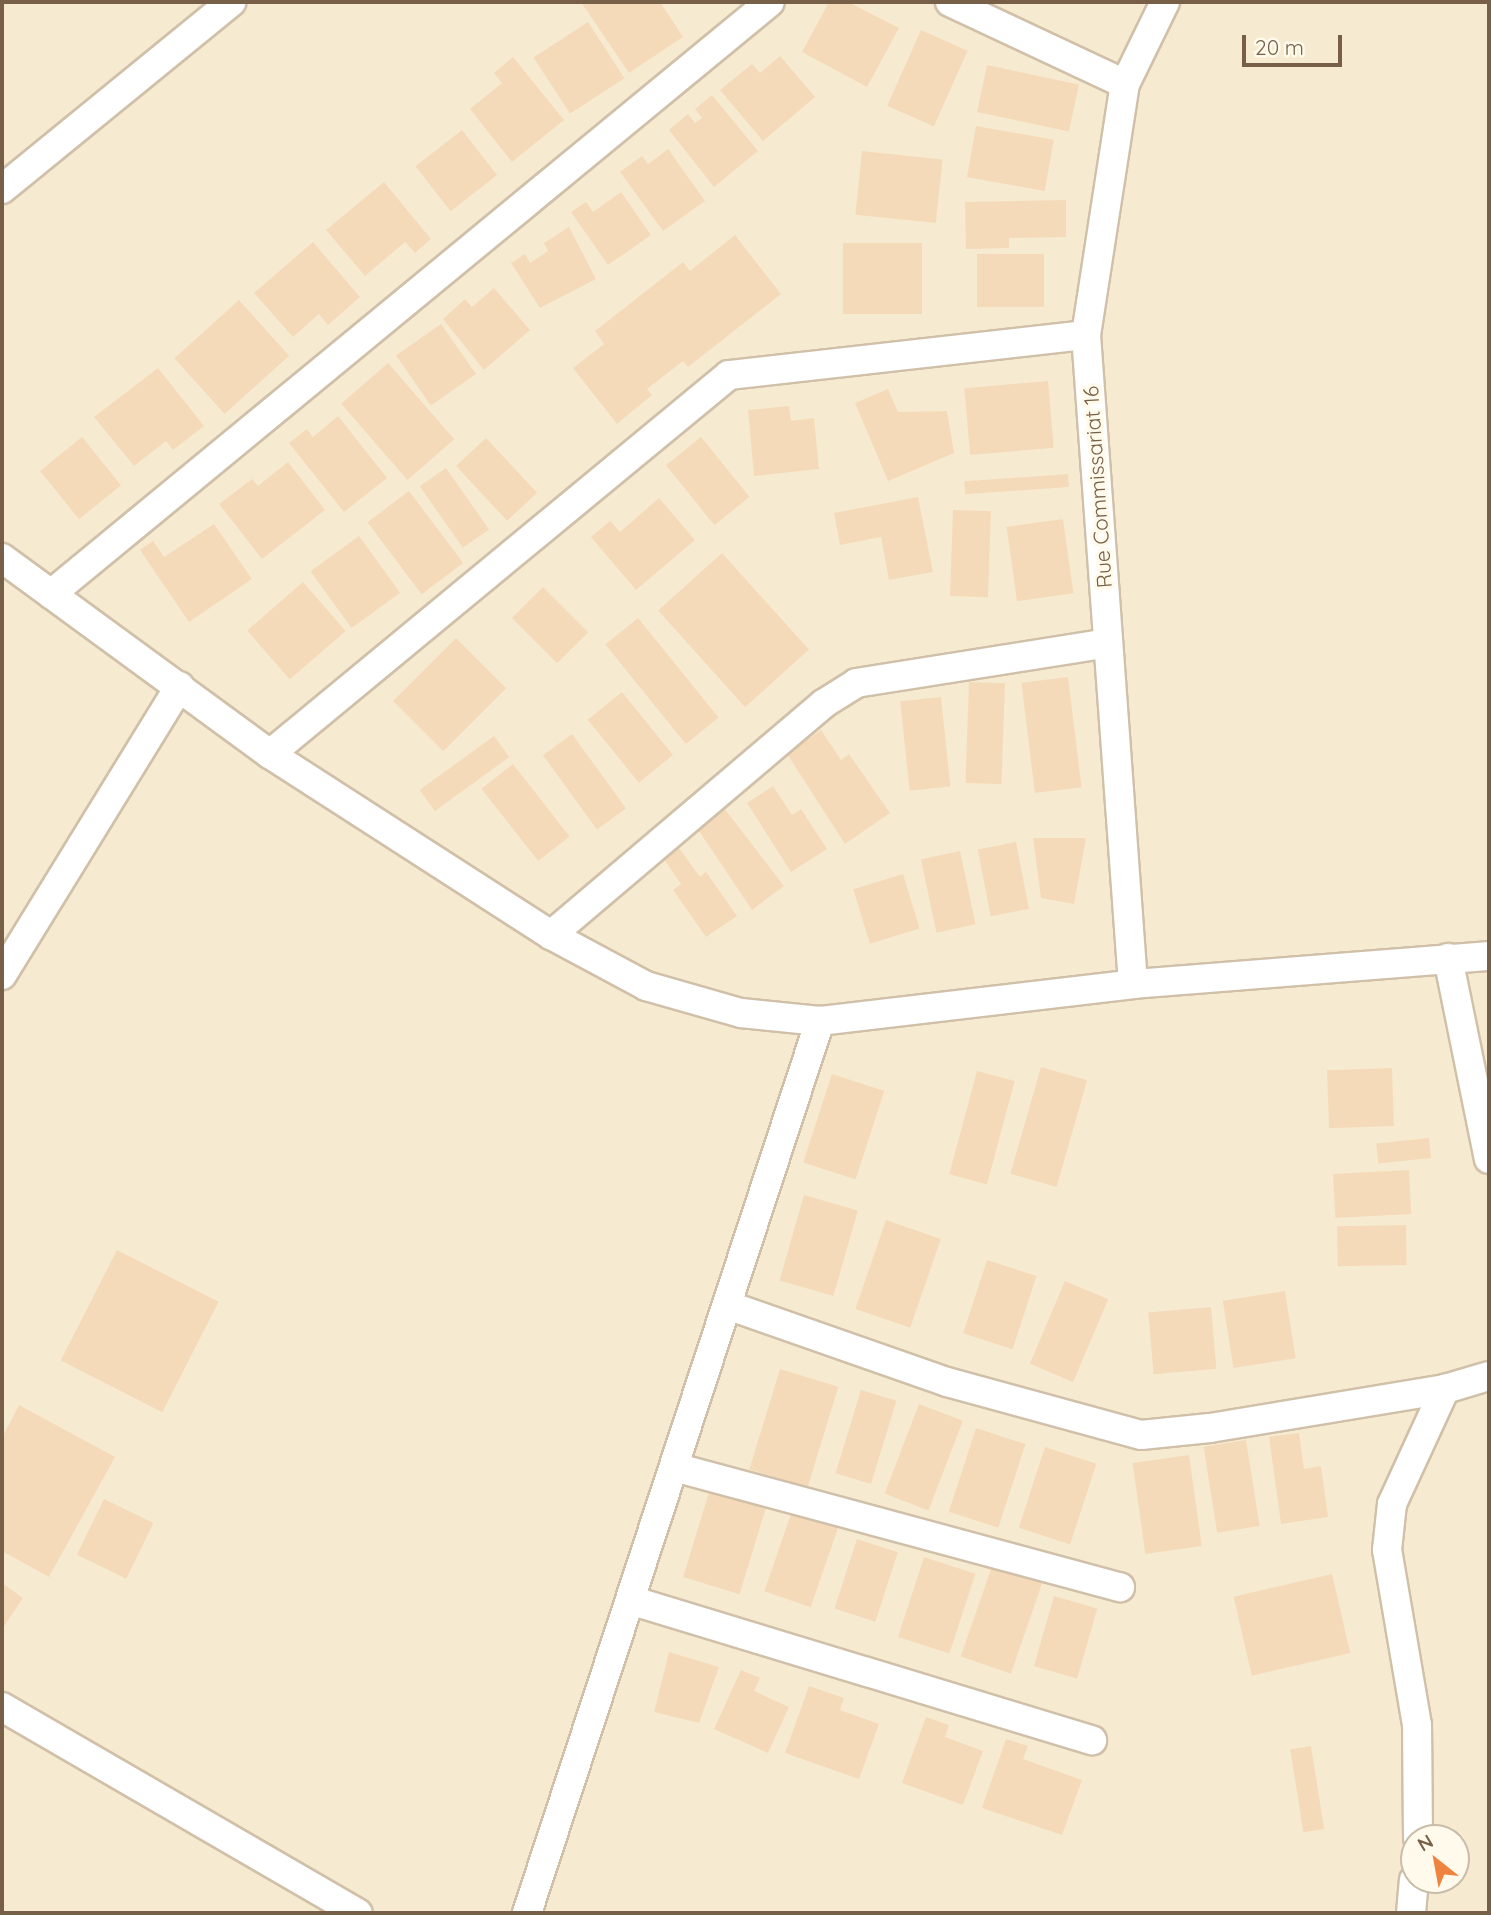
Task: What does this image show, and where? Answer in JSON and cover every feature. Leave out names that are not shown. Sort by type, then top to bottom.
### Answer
[{"type":"street","points":[[2,189],[231,2]]},
{"type":"street","points":[[51,594],[770,2]]},
{"type":"street","points":[[950,2],[1125,84]]},
{"type":"street","name":"Rue Commissariat 16","points":[[1133,984],[1086,335],[1125,84],[1165,2]]},
{"type":"street","points":[[270,754],[729,374],[1086,335]]},
{"type":"street","points":[[2,558],[270,754],[551,935],[646,986],[741,1013],[820,1021],[1133,984],[1489,956]]},
{"type":"street","points":[[551,935],[823,704],[856,683],[1108,643]]},
{"type":"street","points":[[3,970],[180,686]]},
{"type":"street","points":[[1448,958],[1489,1159]]},
{"type":"street","points":[[527,1913],[820,1021]]},
{"type":"street","points":[[727,1305],[947,1381],[1142,1435],[1210,1428],[1445,1388],[1489,1376]]},
{"type":"street","points":[[1418,1824],[1417,1726],[1387,1550],[1392,1504],[1445,1388]]},
{"type":"street","points":[[674,1467],[1120,1587]]},
{"type":"street","points":[[630,1600],[1092,1740]]},
{"type":"street","points":[[2,1707],[358,1913]]},
{"type":"street","points":[[1411,1913],[1413,1894]]},
{"type":"shaded area","points":[[2,2],[1489,2],[1489,1913],[2,1913]]},
{"type":"building","points":[[581,2],[660,2],[683,37],[629,73]]},
{"type":"building","points":[[829,2],[848,2],[899,28],[867,87],[802,52]]},
{"type":"building","points":[[588,22],[624,78],[570,114],[533,57]]},
{"type":"building","points":[[921,30],[968,51],[934,127],[887,106]]},
{"type":"building","points":[[780,56],[815,97],[763,141],[720,90],[752,64],[760,73]]},
{"type":"building","points":[[513,57],[564,120],[512,162],[470,109],[502,83],[494,73]]},
{"type":"building","points":[[987,65],[1079,85],[1069,131],[977,112]]},
{"type":"building","points":[[712,95],[758,151],[714,187],[669,130],[688,114],[695,123],[702,118],[695,109]]},
{"type":"building","points":[[976,126],[1054,140],[1045,191],[967,177]]},
{"type":"building","points":[[462,130],[497,175],[451,211],[416,166]]},
{"type":"building","points":[[668,149],[705,201],[663,231],[620,172],[642,156],[648,164]]},
{"type":"building","points":[[862,151],[943,159],[936,223],[855,215]]},
{"type":"building","points":[[384,182],[431,239],[415,253],[405,242],[365,276],[326,230]]},
{"type":"building","points":[[621,192],[651,235],[608,265],[571,212],[586,202],[593,212]]},
{"type":"building","points":[[1066,200],[1066,237],[1009,238],[1009,248],[966,249],[965,202]]},
{"type":"building","points":[[569,227],[596,279],[540,308],[511,263],[525,254],[530,263],[548,251],[544,243]]},
{"type":"building","points":[[735,235],[781,294],[688,367],[683,361],[647,389],[652,395],[617,424],[573,368],[604,344],[595,331],[683,262],[690,271]]},
{"type":"building","points":[[313,242],[360,297],[328,325],[319,314],[293,337],[254,293]]},
{"type":"building","points":[[843,243],[922,243],[922,314],[843,314]]},
{"type":"building","points":[[977,254],[1044,254],[1044,307],[977,307]]},
{"type":"building","points":[[494,288],[530,330],[484,370],[443,319],[465,299],[472,307]]},
{"type":"building","points":[[239,300],[289,356],[225,414],[174,358]]},
{"type":"building","points":[[441,324],[476,374],[431,406],[396,356]]},
{"type":"building","points":[[388,363],[454,439],[407,480],[341,404]]},
{"type":"building","points":[[158,368],[204,426],[173,450],[166,441],[134,466],[94,417]]},
{"type":"building","points":[[1048,381],[1054,448],[970,455],[964,388]]},
{"type":"building","points":[[888,389],[898,412],[947,411],[954,453],[888,481],[855,403]]},
{"type":"building","points":[[789,406],[791,421],[814,418],[819,469],[754,476],[748,410]]},
{"type":"building","points":[[338,416],[387,478],[344,512],[289,443],[307,429],[313,437]]},
{"type":"building","points":[[82,437],[121,485],[79,519],[40,471]]},
{"type":"building","points":[[701,437],[749,497],[714,525],[666,465]]},
{"type":"building","points":[[486,438],[537,493],[507,521],[456,466]]},
{"type":"building","points":[[288,462],[325,510],[262,559],[219,504],[252,479],[258,486]]},
{"type":"building","points":[[446,468],[489,529],[463,548],[420,486]]},
{"type":"building","points":[[1068,474],[1069,487],[965,494],[964,481]]},
{"type":"building","points":[[409,491],[463,563],[422,594],[367,522]]},
{"type":"building","points":[[918,497],[933,572],[889,580],[881,537],[840,545],[834,513]]},
{"type":"building","points":[[659,498],[695,540],[636,590],[591,537],[610,521],[620,532]]},
{"type":"building","points":[[953,510],[991,511],[988,597],[950,596]]},
{"type":"building","points":[[1063,519],[1073,593],[1017,601],[1007,527]]},
{"type":"building","points":[[214,524],[252,579],[189,622],[140,550],[153,541],[164,557]]},
{"type":"building","points":[[359,536],[400,593],[352,628],[310,571]]},
{"type":"building","points":[[722,553],[809,650],[745,707],[658,611]]},
{"type":"building","points":[[303,582],[346,631],[290,680],[247,631]]},
{"type":"building","points":[[543,587],[588,632],[557,663],[512,618]]},
{"type":"building","points":[[638,618],[719,717],[686,744],[605,644]]},
{"type":"building","points":[[456,638],[506,688],[443,751],[393,701]]},
{"type":"building","points":[[1068,677],[1082,787],[1035,793],[1021,683]]},
{"type":"building","points":[[969,682],[1005,683],[1001,784],[965,783]]},
{"type":"building","points":[[622,692],[673,755],[639,783],[588,720]]},
{"type":"building","points":[[941,697],[950,787],[910,791],[900,701]]},
{"type":"building","points":[[821,730],[841,760],[849,754],[890,813],[845,844],[787,754]]},
{"type":"building","points":[[572,734],[626,808],[597,830],[543,755]]},
{"type":"building","points":[[494,736],[509,757],[435,811],[420,790]]},
{"type":"building","points":[[513,764],[570,836],[538,861],[481,789]]},
{"type":"building","points":[[773,786],[792,815],[801,809],[827,849],[791,872],[747,803]]},
{"type":"building","points":[[724,808],[784,886],[752,910],[697,828]]},
{"type":"building","points":[[1033,838],[1086,838],[1074,904],[1041,898]]},
{"type":"building","points":[[1016,842],[1029,909],[991,916],[978,849]]},
{"type":"building","points":[[679,848],[700,877],[706,872],[737,916],[706,937],[673,890],[681,884],[664,859]]},
{"type":"building","points":[[960,851],[976,924],[936,933],[921,859]]},
{"type":"building","points":[[903,874],[920,929],[870,944],[853,889]]},
{"type":"building","points":[[1041,1067],[1087,1080],[1057,1187],[1010,1174]]},
{"type":"building","points":[[1392,1068],[1394,1126],[1329,1128],[1327,1070]]},
{"type":"building","points":[[977,1071],[1015,1081],[987,1184],[949,1174]]},
{"type":"building","points":[[832,1074],[884,1091],[856,1179],[803,1162]]},
{"type":"building","points":[[1429,1138],[1431,1158],[1378,1163],[1376,1144]]},
{"type":"building","points":[[1409,1170],[1411,1214],[1335,1218],[1333,1174]]},
{"type":"building","points":[[804,1195],[858,1210],[833,1296],[779,1281]]},
{"type":"building","points":[[886,1220],[941,1239],[910,1328],[855,1309]]},
{"type":"building","points":[[1406,1225],[1407,1265],[1338,1266],[1337,1226]]},
{"type":"building","points":[[117,1250],[219,1302],[162,1412],[61,1360]]},
{"type":"building","points":[[987,1260],[1036,1276],[1013,1349],[963,1333]]},
{"type":"building","points":[[1065,1281],[1108,1299],[1073,1382],[1030,1364]]},
{"type":"building","points":[[1285,1291],[1296,1358],[1233,1368],[1223,1301]]},
{"type":"building","points":[[1211,1307],[1216,1369],[1154,1374],[1148,1312]]},
{"type":"building","points":[[780,1369],[838,1387],[808,1487],[749,1469]]},
{"type":"building","points":[[861,1390],[896,1401],[871,1484],[836,1473]]},
{"type":"building","points":[[919,1404],[963,1421],[928,1510],[885,1494]]},
{"type":"building","points":[[19,1405],[115,1457],[49,1577],[2,1551],[2,1438]]},
{"type":"building","points":[[976,1428],[1025,1444],[998,1528],[949,1512]]},
{"type":"building","points":[[1299,1433],[1304,1469],[1321,1466],[1328,1517],[1281,1524],[1269,1437]]},
{"type":"building","points":[[1246,1440],[1260,1526],[1217,1533],[1204,1447]]},
{"type":"building","points":[[1045,1447],[1096,1464],[1070,1545],[1019,1528]]},
{"type":"building","points":[[1189,1455],[1202,1546],[1145,1554],[1133,1463]]},
{"type":"building","points":[[710,1489],[766,1506],[740,1594],[683,1577]]},
{"type":"building","points":[[104,1499],[153,1523],[126,1579],[77,1555]]},
{"type":"building","points":[[792,1511],[838,1527],[811,1607],[764,1591]]},
{"type":"building","points":[[857,1539],[898,1552],[875,1622],[834,1608]]},
{"type":"building","points":[[924,1557],[975,1574],[949,1654],[898,1637]]},
{"type":"building","points":[[993,1563],[1043,1580],[1011,1674],[961,1657]]},
{"type":"building","points":[[1332,1574],[1350,1653],[1252,1676],[1234,1597]]},
{"type":"building","points":[[2,1583],[23,1598],[2,1629]]},
{"type":"building","points":[[1054,1596],[1097,1608],[1077,1679],[1034,1666]]},
{"type":"building","points":[[669,1652],[719,1667],[699,1723],[654,1712]]},
{"type":"building","points":[[741,1670],[760,1678],[754,1691],[789,1707],[768,1753],[714,1729]]},
{"type":"building","points":[[809,1686],[844,1698],[840,1710],[879,1724],[859,1779],[785,1753]]},
{"type":"building","points":[[926,1717],[949,1725],[945,1737],[983,1751],[963,1805],[902,1783]]},
{"type":"building","points":[[1006,1739],[1028,1746],[1023,1759],[1082,1780],[1062,1835],[982,1808]]},
{"type":"building","points":[[1311,1746],[1324,1829],[1303,1832],[1290,1749]]}]
